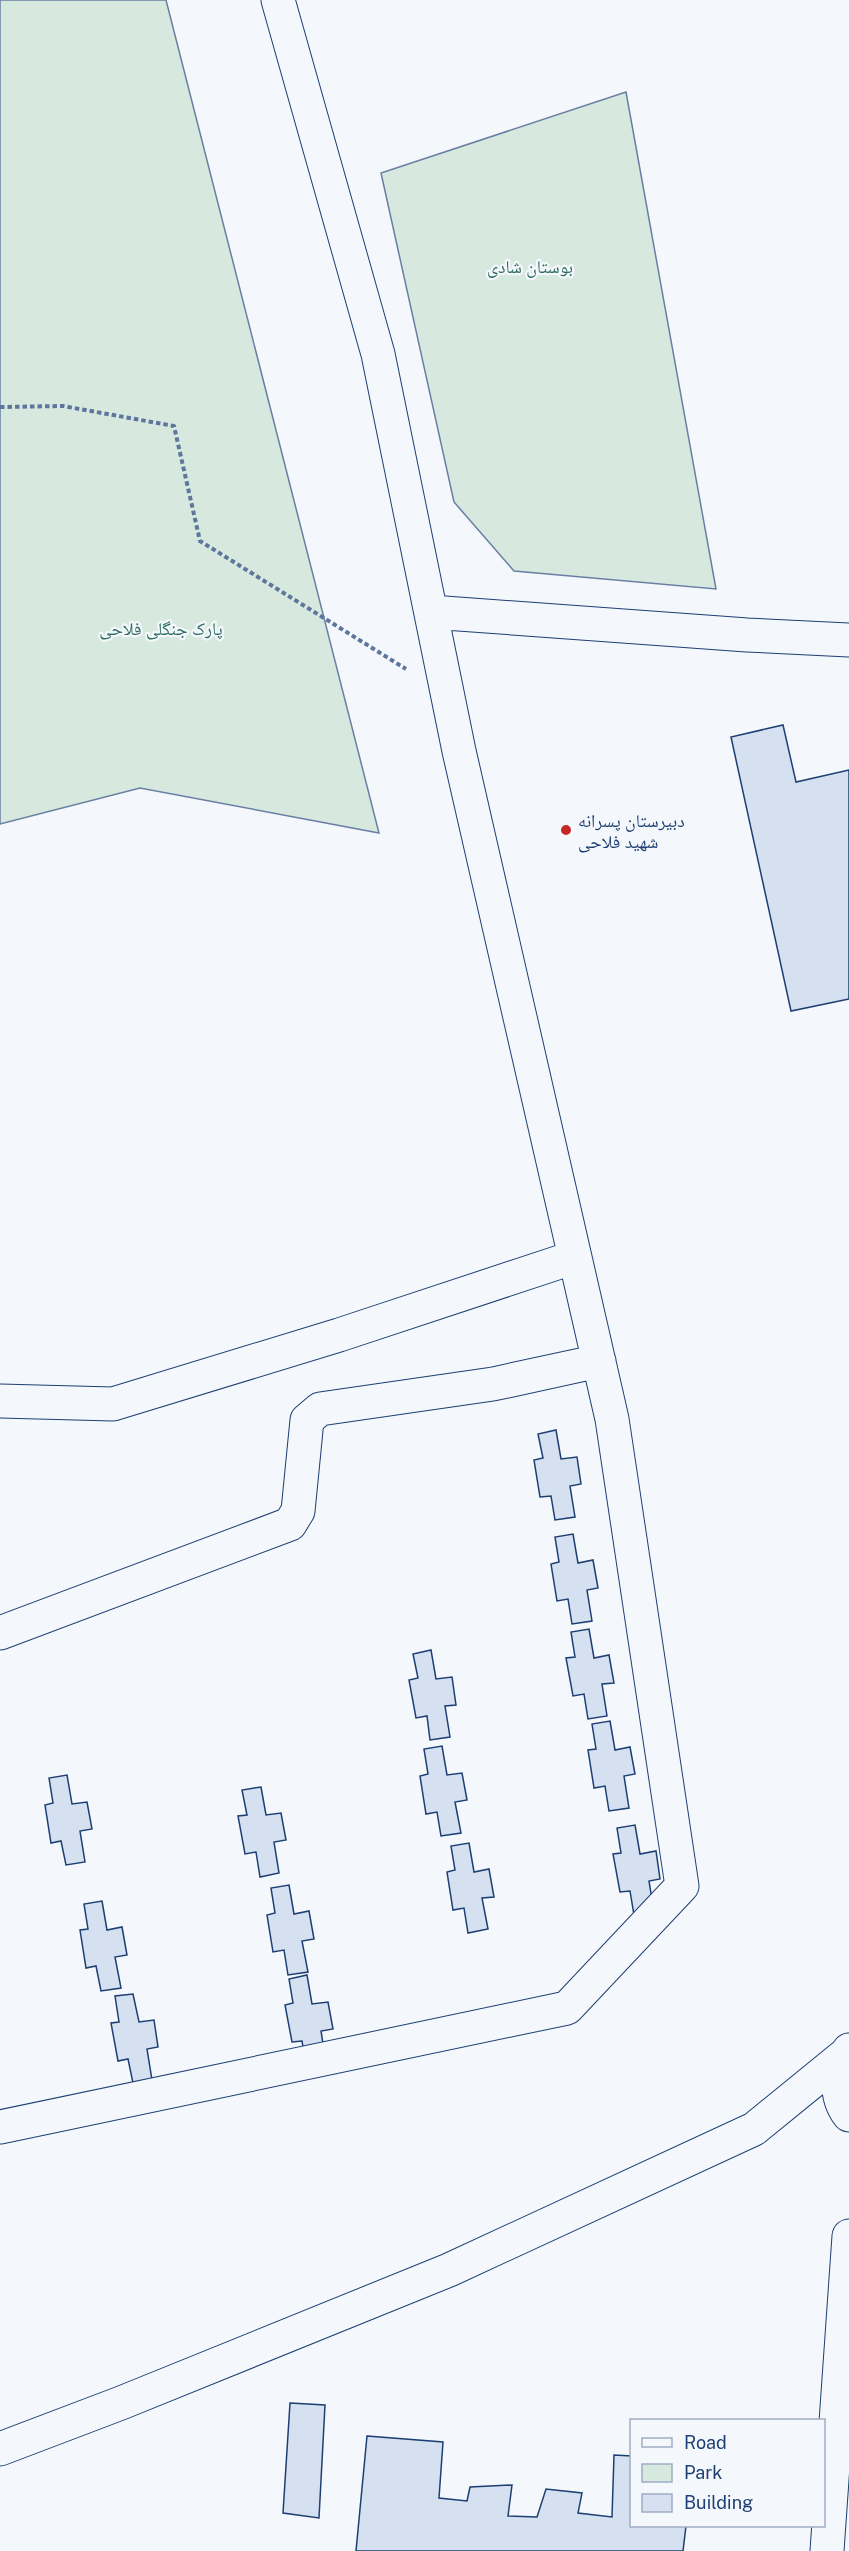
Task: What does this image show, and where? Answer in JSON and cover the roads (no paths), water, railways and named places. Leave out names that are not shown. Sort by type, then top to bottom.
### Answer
[{"type":"street","points":[[0,2127],[567,2007],[682,1886],[612,1419],[448,695],[378,354],[278,0]]},
{"type":"street","points":[[430,612],[849,640]]},
{"type":"street","points":[[0,1401],[113,1404],[339,1335],[575,1257]]},
{"type":"street","points":[[0,1634],[290,1524],[298,1511],[307,1420],[320,1409],[493,1384],[599,1361]]},
{"type":"street","points":[[847,2052],[839,2072],[839,2091],[849,2115]]},
{"type":"street","points":[[0,2449],[121,2403],[449,2270],[754,2129],[847,2052]]},
{"type":"street","points":[[827,2551],[849,2236]]},
{"type":"place","name":"دبیرستان پسرانه شهید فلاحی","points":[[566,830]]},
{"type":"park label","name":"بوستان شادی","points":[[530,266]]},
{"type":"park label","name":"پارک جنگلی فلاحی","points":[[161,628]]}]
